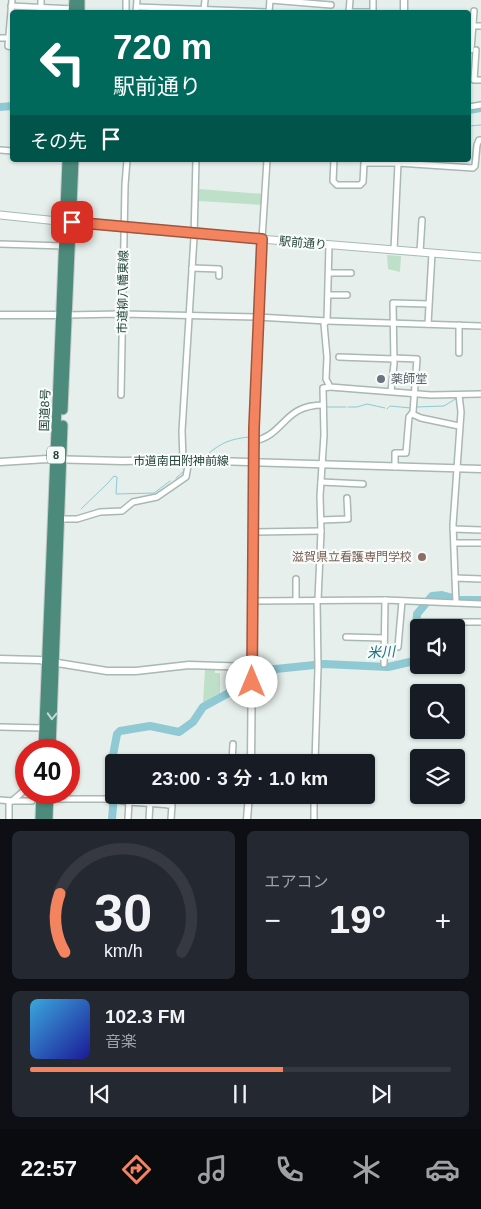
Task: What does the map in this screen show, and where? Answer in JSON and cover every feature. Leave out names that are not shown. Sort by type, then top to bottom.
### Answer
[{"type":"highway","points":[[75,8],[80,0]]},
{"type":"highway","name":"国道8号","points":[[51,739],[50,662],[65,315],[68,222],[67,162]]},
{"type":"highway","name":"国道8号","points":[[65,315],[64,246],[74,162]]},
{"type":"highway","name":"国道8号","points":[[42,739],[50,662],[59,519],[59,459]]},
{"type":"highway","points":[[40,819],[41,804]]},
{"type":"highway","points":[[48,819],[49,804]]},
{"type":"main road","name":"駅前通り","points":[[0,215],[125,228],[481,257]]},
{"type":"street","points":[[11,10],[12,0]]},
{"type":"street","points":[[41,0],[41,10]]},
{"type":"street","points":[[137,0],[137,10],[202,10],[205,0]]},
{"type":"street","points":[[270,0],[331,5]]},
{"type":"street","points":[[11,6],[41,10],[75,8]]},
{"type":"street","points":[[474,11],[472,23],[474,50],[471,80],[481,80]]},
{"type":"street","points":[[10,22],[8,46],[10,46]]},
{"type":"street","points":[[472,23],[481,26]]},
{"type":"street","points":[[0,38],[9,38]]},
{"type":"street","points":[[334,162],[334,181],[336,185],[360,185],[363,182],[364,162],[433,163],[462,168],[475,168],[476,145],[481,140]]},
{"type":"street","name":"市道柳八幡東線","points":[[121,395],[127,162]]},
{"type":"street","points":[[59,519],[77,520],[100,512],[122,511],[133,502],[157,497],[186,477],[182,431],[190,316],[196,162]]},
{"type":"street","points":[[251,754],[254,441],[267,162]]},
{"type":"street","points":[[394,250],[398,162]]},
{"type":"street","points":[[462,162],[462,168]]},
{"type":"street","points":[[420,252],[422,220]]},
{"type":"street","points":[[0,244],[64,246]]},
{"type":"street","points":[[329,245],[329,295],[327,321],[324,324],[327,358],[326,376],[330,387]]},
{"type":"street","points":[[428,324],[432,253]]},
{"type":"street","points":[[192,268],[220,269],[219,276]]},
{"type":"street","points":[[329,273],[351,273]]},
{"type":"street","points":[[329,295],[347,295]]},
{"type":"street","points":[[391,391],[394,359],[393,303],[428,304]]},
{"type":"street","points":[[0,315],[122,314],[260,317],[393,324],[481,326]]},
{"type":"street","points":[[459,325],[459,353]]},
{"type":"street","points":[[339,357],[417,359],[415,393],[412,414],[408,421],[410,426],[406,453],[395,453],[395,467]]},
{"type":"street","points":[[314,754],[321,482],[324,435],[323,388],[459,395],[481,394]]},
{"type":"street","points":[[456,603],[453,529],[461,412],[459,395]]},
{"type":"street","points":[[254,441],[271,435],[287,418],[298,410],[309,405],[323,405]]},
{"type":"street","points":[[412,414],[459,426]]},
{"type":"street","name":"市道南田附神前線","points":[[0,462],[59,459],[254,461],[481,470]]},
{"type":"street","points":[[321,482],[364,484]]},
{"type":"street","points":[[321,520],[348,519],[348,498]]},
{"type":"street","points":[[453,529],[481,530]]},
{"type":"street","points":[[252,532],[321,531]]},
{"type":"street","points":[[454,542],[481,543]]},
{"type":"street","points":[[455,578],[481,579]]},
{"type":"street","points":[[296,579],[296,600]]},
{"type":"street","points":[[253,601],[385,600],[481,604]]},
{"type":"street","points":[[384,664],[385,600]]},
{"type":"street","points":[[398,647],[402,601]]},
{"type":"street","points":[[465,622],[481,622]]},
{"type":"street","points":[[346,637],[384,638]]},
{"type":"street","points":[[0,659],[50,662],[108,670],[136,671],[189,666],[252,670]]},
{"type":"street","points":[[0,727],[43,728]]},
{"type":"street","points":[[232,754],[233,744]]},
{"type":"street","points":[[9,819],[11,801],[15,798]]},
{"type":"street","points":[[80,799],[105,800]]},
{"type":"street","points":[[0,800],[15,801]]},
{"type":"street","points":[[128,819],[129,804]]},
{"type":"street","points":[[149,819],[150,804]]},
{"type":"street","points":[[159,804],[172,805],[171,819]]},
{"type":"street","points":[[248,819],[249,804]]},
{"type":"street","points":[[314,804],[314,819]]},
{"type":"green space","points":[[199,189],[264,194],[263,205],[199,201]]},
{"type":"green space","points":[[387,255],[401,256],[400,272],[388,269]]},
{"type":"green space","points":[[205,669],[215,669],[215,673],[220,673],[220,695],[203,704]]},
{"type":"waterway","points":[[0,107],[10,106]]},
{"type":"waterway","points":[[471,110],[481,108]]},
{"type":"waterway","points":[[471,126],[481,125]]},
{"type":"waterway","points":[[416,407],[444,406],[457,398]]},
{"type":"waterway","points":[[348,407],[367,404],[385,408]]},
{"type":"waterway","points":[[282,421],[286,415],[305,405]]},
{"type":"waterway","points":[[387,409],[390,406],[411,408]]},
{"type":"waterway","points":[[325,407],[346,407]]},
{"type":"waterway","points":[[208,454],[227,442],[249,437]]},
{"type":"waterway","points":[[176,478],[184,471]]},
{"type":"waterway","points":[[81,509],[114,476],[117,477],[116,494],[154,493],[170,481]]},
{"type":"waterway","name":"米川","points":[[256,673],[266,670],[324,664],[388,667],[414,661],[417,614],[432,596],[442,595],[453,598]]},
{"type":"waterway","name":"米川","points":[[458,600],[481,600]]},
{"type":"waterway","name":"米川","points":[[113,754],[117,734],[120,731],[150,726],[179,732],[193,722],[203,707],[247,683]]},
{"type":"waterway","name":"米川","points":[[112,819],[113,804]]},
{"type":"place","name":"薬師堂","points":[[381,379]]},
{"type":"place","name":"滋賀県立看護専門学校","points":[[422,557]]},
{"type":"route","points":[[72,222],[262,239],[254,428],[252,682]]}]
